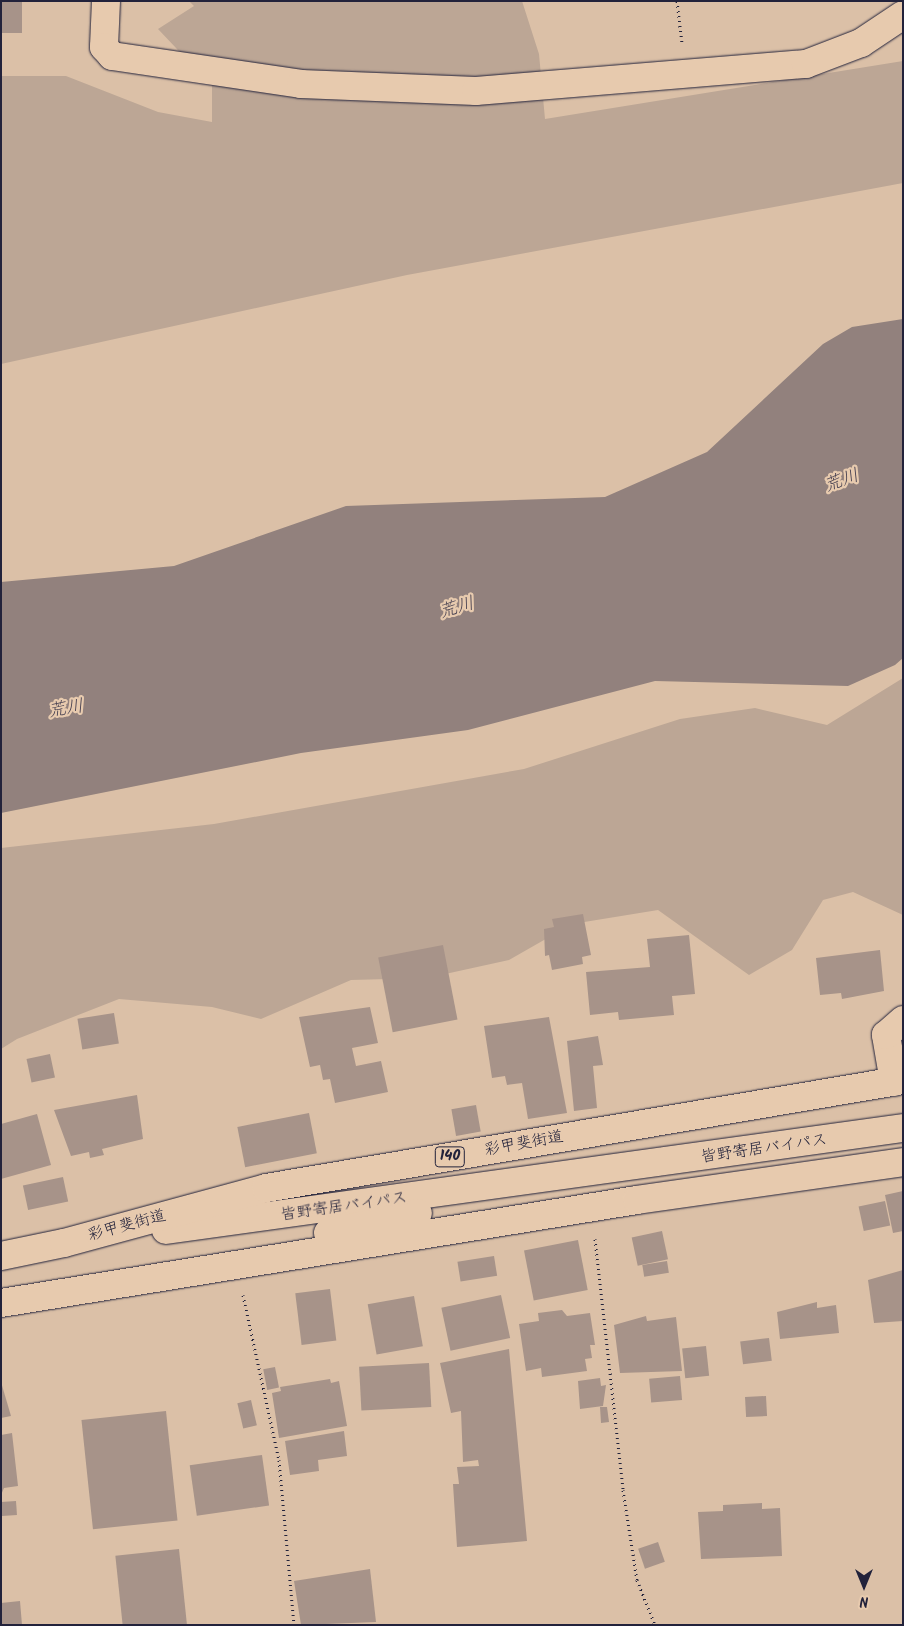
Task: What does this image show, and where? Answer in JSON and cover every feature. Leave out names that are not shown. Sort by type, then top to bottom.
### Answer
[{"type":"main road","points":[[106,1],[104,47],[112,56],[302,84],[476,92],[686,76],[806,64],[861,43],[903,15]]},
{"type":"main road","points":[[898,1081],[886,1035],[903,1020]]},
{"type":"main road","name":"彩甲斐街道","points":[[1,1256],[64,1243],[266,1188],[898,1081]]},
{"type":"main road","name":"皆野寄居バイパス","points":[[64,1243],[624,1169],[903,1128]]},
{"type":"main road","name":"140","points":[[1,1303],[86,1287],[236,1265],[594,1207],[903,1162]]},
{"type":"main road","name":"皆野寄居バイパス","points":[[86,1287],[624,1169]]},
{"type":"path","points":[[677,1],[686,76]]},
{"type":"path","points":[[594,1207],[623,1490],[637,1580],[655,1625]]},
{"type":"path","points":[[236,1265],[279,1460],[294,1625]]},
{"type":"shaded area","points":[[189,1],[522,1],[539,54],[545,119],[903,61],[903,183],[407,275],[1,364],[1,76],[66,76],[158,112],[212,122],[212,86],[158,29],[194,6]]},
{"type":"shaded area","points":[[903,678],[903,915],[853,892],[823,900],[792,950],[749,975],[658,910],[572,924],[509,960],[427,978],[351,980],[261,1019],[212,1007],[119,999],[17,1039],[1,1049],[1,848],[214,824],[524,769],[680,719],[755,708],[827,725]]},
{"type":"water","name":"荒川","points":[[903,319],[903,658],[895,665],[848,686],[655,681],[468,730],[301,753],[1,813],[1,582],[174,566],[346,506],[605,497],[707,452],[823,344],[852,327]]},
{"type":"building","points":[[1,1],[22,1],[22,33],[1,33]]},
{"type":"building","points":[[583,914],[591,955],[582,957],[583,964],[552,970],[549,955],[545,956],[544,929],[554,927],[552,919]]},
{"type":"building","points":[[689,935],[695,994],[672,996],[674,1015],[619,1020],[618,1012],[590,1015],[586,972],[650,967],[647,939]]},
{"type":"building","points":[[443,945],[458,1020],[393,1032],[378,958]]},
{"type":"building","points":[[880,950],[884,991],[842,999],[841,993],[820,995],[816,958]]},
{"type":"building","points":[[370,1007],[378,1043],[352,1048],[356,1066],[381,1061],[388,1092],[335,1103],[330,1079],[323,1080],[320,1065],[310,1067],[299,1017]]},
{"type":"building","points":[[114,1013],[119,1044],[82,1049],[77,1019]]},
{"type":"building","points":[[549,1017],[567,1113],[528,1119],[522,1083],[507,1085],[505,1076],[492,1078],[484,1026]]},
{"type":"building","points":[[598,1036],[603,1065],[593,1066],[597,1108],[574,1111],[567,1041]]},
{"type":"building","points":[[50,1054],[55,1077],[32,1082],[27,1059]]},
{"type":"building","points":[[137,1095],[143,1139],[102,1149],[104,1155],[90,1158],[89,1152],[71,1156],[54,1110]]},
{"type":"building","points":[[476,1105],[481,1132],[456,1136],[451,1109]]},
{"type":"building","points":[[309,1113],[317,1153],[245,1167],[237,1127]]},
{"type":"building","points":[[37,1114],[51,1165],[1,1179],[1,1124]]},
{"type":"building","points":[[63,1177],[68,1201],[28,1210],[23,1186]]},
{"type":"building","points":[[903,1191],[903,1231],[893,1233],[885,1195]]},
{"type":"building","points":[[885,1201],[890,1225],[864,1231],[859,1207]]},
{"type":"building","points":[[662,1231],[668,1259],[638,1266],[632,1237]]},
{"type":"building","points":[[578,1240],[588,1290],[534,1301],[524,1250]]},
{"type":"building","points":[[494,1256],[497,1276],[461,1282],[457,1262]]},
{"type":"building","points":[[667,1261],[669,1273],[644,1277],[642,1265]]},
{"type":"building","points":[[903,1270],[903,1321],[874,1323],[868,1280]]},
{"type":"building","points":[[330,1289],[336,1341],[302,1345],[295,1293]]},
{"type":"building","points":[[501,1295],[510,1338],[450,1351],[441,1308]]},
{"type":"building","points":[[414,1296],[423,1346],[377,1354],[368,1304]]},
{"type":"building","points":[[817,1302],[817,1308],[836,1305],[839,1333],[780,1339],[777,1312]]},
{"type":"building","points":[[562,1310],[567,1316],[590,1313],[595,1345],[590,1345],[592,1358],[585,1359],[587,1371],[542,1377],[541,1368],[526,1371],[519,1324],[539,1321],[538,1313]]},
{"type":"building","points":[[646,1316],[647,1321],[676,1317],[682,1371],[620,1373],[614,1325]]},
{"type":"building","points":[[769,1338],[772,1361],[743,1364],[740,1342]]},
{"type":"building","points":[[706,1346],[709,1376],[685,1378],[682,1349]]},
{"type":"building","points":[[509,1349],[527,1541],[457,1547],[453,1484],[459,1484],[457,1467],[479,1466],[478,1460],[463,1462],[461,1411],[451,1413],[440,1363]]},
{"type":"building","points":[[429,1363],[431,1407],[361,1411],[359,1367]]},
{"type":"building","points":[[275,1367],[279,1388],[267,1390],[263,1369]]},
{"type":"building","points":[[680,1376],[682,1400],[651,1403],[649,1379]]},
{"type":"building","points":[[600,1378],[601,1386],[606,1385],[603,1406],[580,1409],[578,1381]]},
{"type":"building","points":[[330,1379],[331,1383],[339,1381],[347,1426],[279,1438],[272,1393],[281,1391],[280,1387]]},
{"type":"building","points":[[1,1382],[11,1416],[1,1418]]},
{"type":"building","points":[[766,1396],[767,1416],[746,1417],[745,1397]]},
{"type":"building","points":[[251,1400],[257,1425],[243,1428],[237,1403]]},
{"type":"building","points":[[600,1407],[607,1407],[609,1422],[601,1423]]},
{"type":"building","points":[[166,1411],[177,1520],[93,1529],[81,1420]]},
{"type":"building","points":[[344,1431],[347,1456],[318,1460],[319,1471],[290,1475],[285,1441]]},
{"type":"building","points":[[12,1433],[18,1486],[4,1488],[1,1495],[1,1435]]},
{"type":"building","points":[[262,1455],[269,1506],[197,1516],[190,1465]]},
{"type":"building","points":[[16,1501],[17,1515],[2,1516],[1,1502]]},
{"type":"building","points":[[762,1503],[762,1509],[780,1508],[782,1556],[701,1559],[698,1512],[723,1511],[723,1505]]},
{"type":"building","points":[[658,1542],[665,1562],[645,1569],[638,1549]]},
{"type":"building","points":[[179,1549],[187,1625],[123,1625],[115,1556]]},
{"type":"building","points":[[370,1569],[376,1622],[301,1625],[294,1581]]},
{"type":"building","points":[[20,1601],[22,1625],[1,1625],[1,1603]]}]
